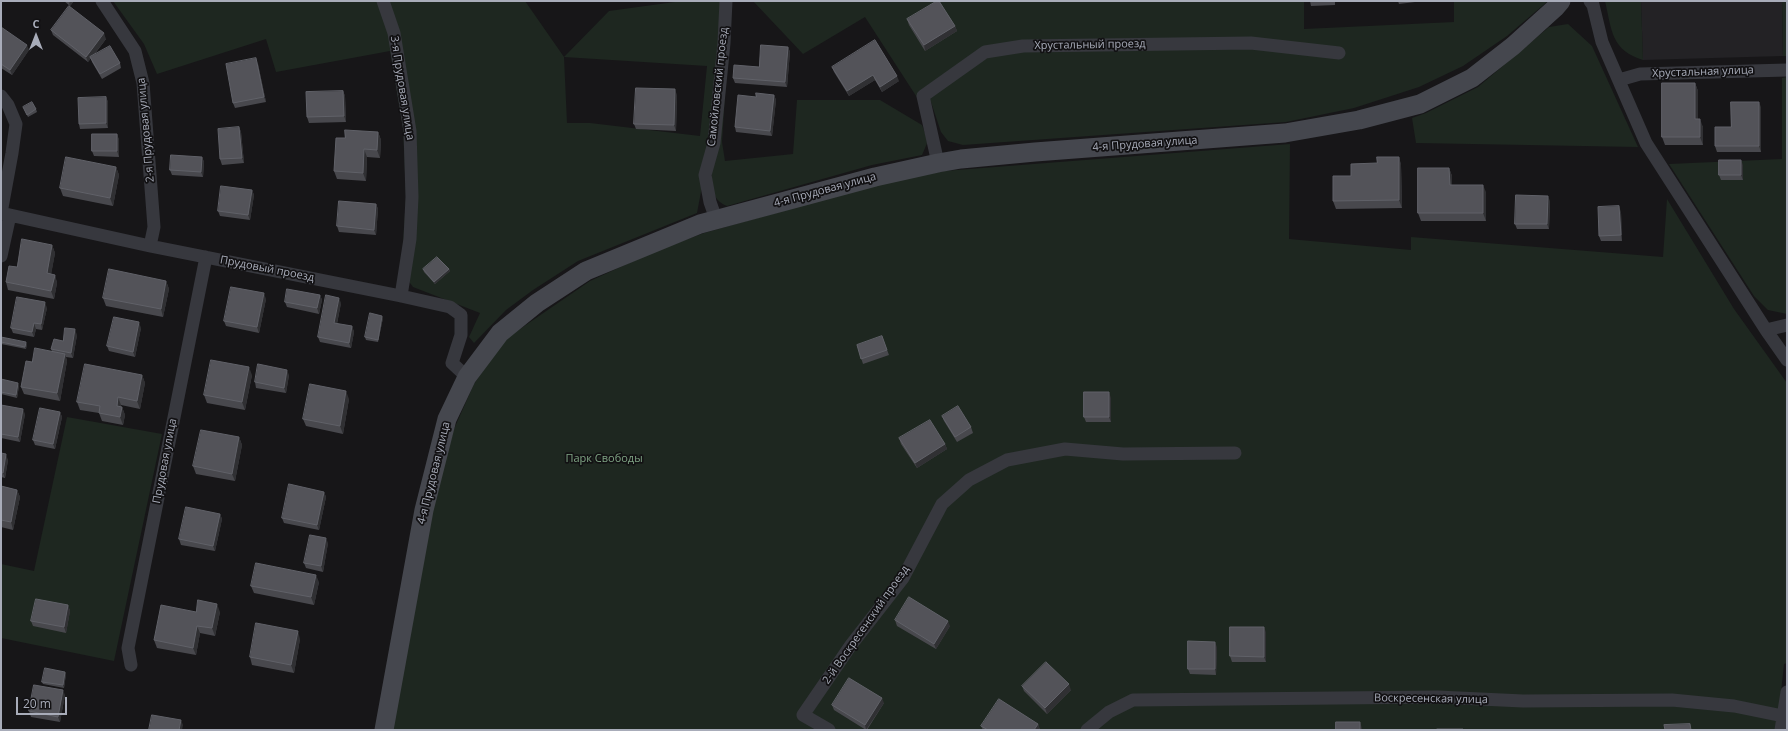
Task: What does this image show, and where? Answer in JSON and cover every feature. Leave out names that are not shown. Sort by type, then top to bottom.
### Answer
[{"type":"main road","name":"4-я Прудовая улица","points":[[384,730],[424,510],[447,419],[467,378],[500,333],[537,303],[586,271],[700,224],[716,219],[875,176],[938,163],[961,159],[1035,152],[1285,133],[1358,120],[1420,104],[1472,78],[1513,46],[1561,1]]},
{"type":"street","name":"2-я Прудовая улица","points":[[102,1],[135,51],[143,82],[154,227],[150,246]]},
{"type":"street","name":"3-я Прудовая улица","points":[[383,1],[394,33],[410,131],[412,197],[410,240],[401,296]]},
{"type":"street","name":"Самойловский проезд","points":[[716,219],[710,202],[705,175],[714,143],[724,43],[726,1]]},
{"type":"street","points":[[1590,1],[1593,6],[1602,42],[1646,143],[1766,330],[1787,360]]},
{"type":"street","name":"Хрустальный проезд","points":[[938,163],[923,96],[985,52],[1023,46],[1252,43],[1339,54]]},
{"type":"street","name":"Хрустальная улица","points":[[1619,80],[1640,74],[1787,70]]},
{"type":"street","points":[[1,96],[8,105],[16,124],[4,213],[1,256]]},
{"type":"street","name":"Прудовый проезд","points":[[4,213],[150,246],[450,307],[461,315],[461,335],[452,363],[467,378]]},
{"type":"street","name":"Прудовая улица","points":[[131,664],[128,648],[206,257]]},
{"type":"street","points":[[1766,330],[1787,325]]},
{"type":"street","name":"2-й Воскресенский проезд","points":[[829,730],[803,715],[851,645],[903,578],[942,504],[969,480],[1007,460],[1065,450],[1123,454],[1236,453]]},
{"type":"street","points":[[1781,730],[1787,692]]},
{"type":"street","name":"Воскресенская улица","points":[[1087,730],[1109,712],[1133,700],[1438,697],[1523,701],[1672,700],[1734,706],[1783,716]]},
{"type":"shaded area","points":[[1641,1],[1782,1],[1783,56],[1643,60]]},
{"type":"green space","points":[[113,1],[525,1],[564,57],[609,11],[682,1],[731,1],[722,142],[725,161],[793,154],[797,100],[880,100],[922,125],[928,141],[922,155],[872,165],[727,206],[715,196],[712,172],[703,181],[697,213],[578,261],[533,290],[506,310],[474,343],[469,337],[480,313],[413,287],[401,271],[406,197],[403,129],[390,51],[276,72],[266,39],[157,74],[144,44]],"holes":[[[564,57],[707,66],[700,136],[590,123],[567,123]]]},
{"type":"green space","points":[[753,1],[1304,1],[1304,29],[1454,22],[1454,1],[1548,1],[1507,36],[1463,66],[1419,87],[1354,108],[1286,122],[963,145],[948,141],[941,132],[931,102],[918,99],[865,17],[803,54]]},
{"type":"green space","points":[[1605,1],[1641,1],[1643,60],[1632,56],[1619,45],[1612,30]]},
{"type":"green space","points":[[1782,1],[1787,1],[1787,56],[1783,56]]},
{"type":"green space","points":[[1568,24],[1592,46],[1638,147],[1416,143],[1412,118],[1426,113],[1478,87],[1549,27]]},
{"type":"green space","points":[[1787,77],[1787,314],[1768,310],[1754,296],[1669,164],[1782,159],[1782,78]]},
{"type":"green space","name":"Парк Свободы","points":[[1290,144],[1289,239],[1411,250],[1411,237],[1663,257],[1667,199],[1734,309],[1787,383],[1787,663],[1784,664],[1777,730],[392,730],[430,511],[454,429],[474,384],[504,340],[590,281],[653,252],[704,233],[879,184],[944,171]]},
{"type":"green space","points":[[67,417],[162,434],[114,661],[1,638],[1,564],[34,571]]},
{"type":"building","points":[[939,1],[955,26],[924,45],[907,19]]},
{"type":"building","points":[[69,6],[104,33],[86,57],[51,30]]},
{"type":"building","points":[[1,27],[27,45],[10,70],[1,64]]},
{"type":"building","points":[[875,40],[897,76],[880,87],[873,75],[847,91],[832,67]]},
{"type":"building","points":[[761,45],[788,47],[785,82],[733,78],[734,65],[759,67]]},
{"type":"building","points":[[110,46],[120,63],[100,74],[90,57]]},
{"type":"building","points":[[256,58],[264,97],[233,103],[226,64]]},
{"type":"building","points":[[1662,83],[1695,83],[1695,119],[1700,119],[1700,137],[1662,137]]},
{"type":"building","points":[[636,88],[675,89],[674,125],[634,124]]},
{"type":"building","points":[[343,91],[344,116],[307,117],[306,92]]},
{"type":"building","points":[[756,93],[774,95],[770,131],[735,127],[738,95],[756,97]]},
{"type":"building","points":[[106,97],[106,123],[79,124],[78,98]]},
{"type":"building","points":[[32,102],[36,109],[27,115],[23,107]]},
{"type":"building","points":[[1731,102],[1759,102],[1759,146],[1715,146],[1715,127],[1731,127]]},
{"type":"building","points":[[239,127],[242,158],[220,159],[218,129]]},
{"type":"building","points":[[345,130],[378,132],[377,150],[364,149],[363,173],[334,171],[336,138],[345,138]]},
{"type":"building","points":[[92,134],[117,134],[117,151],[92,151]]},
{"type":"building","points":[[171,155],[202,157],[201,172],[170,170]]},
{"type":"building","points":[[66,157],[116,167],[110,198],[60,188]]},
{"type":"building","points":[[1377,157],[1399,157],[1399,200],[1333,201],[1333,176],[1351,176],[1351,164],[1377,163]]},
{"type":"building","points":[[1719,160],[1741,160],[1741,175],[1719,175]]},
{"type":"building","points":[[1418,168],[1449,168],[1450,185],[1483,185],[1483,213],[1418,213]]},
{"type":"building","points":[[221,186],[252,190],[248,215],[218,211]]},
{"type":"building","points":[[1516,195],[1548,196],[1547,224],[1515,224]]},
{"type":"building","points":[[339,201],[376,204],[374,230],[337,226]]},
{"type":"building","points":[[1619,206],[1621,235],[1599,236],[1598,207]]},
{"type":"building","points":[[22,239],[52,245],[47,273],[55,275],[51,291],[6,282],[9,266],[17,267]]},
{"type":"building","points":[[437,257],[449,269],[434,282],[423,269]]},
{"type":"building","points":[[109,269],[166,281],[161,309],[103,298]]},
{"type":"building","points":[[231,287],[264,293],[257,327],[224,321]]},
{"type":"building","points":[[287,289],[320,295],[317,308],[285,302]]},
{"type":"building","points":[[326,295],[339,298],[334,323],[352,326],[349,343],[318,337]]},
{"type":"building","points":[[17,297],[45,302],[41,324],[34,323],[32,332],[11,328]]},
{"type":"building","points":[[370,313],[382,316],[378,340],[365,337]]},
{"type":"building","points":[[114,317],[139,322],[133,352],[107,346]]},
{"type":"building","points":[[65,328],[75,329],[71,353],[51,349],[54,339],[63,341]]},
{"type":"building","points":[[882,336],[887,350],[861,359],[857,345]]},
{"type":"building","points":[[1,337],[26,342],[25,347],[1,342]]},
{"type":"building","points":[[35,348],[65,354],[57,393],[21,387],[26,361],[32,362]]},
{"type":"building","points":[[211,360],[249,367],[242,402],[204,395]]},
{"type":"building","points":[[85,364],[142,375],[137,401],[118,397],[117,406],[122,407],[120,417],[99,413],[100,406],[77,402]]},
{"type":"building","points":[[258,364],[287,370],[284,388],[255,382]]},
{"type":"building","points":[[1,379],[18,383],[16,395],[1,392]]},
{"type":"building","points":[[310,384],[346,391],[340,426],[303,419]]},
{"type":"building","points":[[1084,392],[1109,392],[1109,417],[1084,417]]},
{"type":"building","points":[[1,405],[23,409],[18,437],[1,434]]},
{"type":"building","points":[[958,406],[971,427],[955,437],[942,416]]},
{"type":"building","points":[[40,408],[60,412],[53,444],[33,440]]},
{"type":"building","points":[[930,420],[945,444],[915,463],[899,438]]},
{"type":"building","points":[[201,430],[239,437],[232,474],[193,466]]},
{"type":"building","points":[[1,453],[6,454],[3,473],[1,472]]},
{"type":"building","points":[[289,484],[324,492],[317,525],[282,518]]},
{"type":"building","points":[[1,486],[17,490],[11,522],[1,520]]},
{"type":"building","points":[[186,507],[220,514],[213,546],[179,539]]},
{"type":"building","points":[[310,535],[326,538],[321,566],[304,563]]},
{"type":"building","points":[[256,563],[316,575],[311,597],[251,586]]},
{"type":"building","points":[[909,597],[948,621],[934,644],[895,620]]},
{"type":"building","points":[[36,599],[68,605],[64,627],[31,621]]},
{"type":"building","points":[[198,600],[217,604],[212,628],[197,626],[193,648],[154,640],[161,605],[196,612]]},
{"type":"building","points":[[256,623],[298,631],[291,665],[250,657]]},
{"type":"building","points":[[1230,627],[1264,627],[1264,657],[1230,656]]},
{"type":"building","points":[[1188,641],[1215,642],[1215,669],[1188,669]]},
{"type":"building","points":[[1046,662],[1069,684],[1045,708],[1022,686]]},
{"type":"building","points":[[45,668],[65,672],[63,685],[42,682]]},
{"type":"building","points":[[849,678],[882,698],[865,725],[832,705]]},
{"type":"building","points":[[34,685],[63,690],[58,717],[29,711]]},
{"type":"building","points":[[999,699],[1038,724],[1034,730],[988,730],[981,726]]},
{"type":"building","points":[[152,715],[181,720],[179,730],[149,730]]},
{"type":"building","points":[[1336,722],[1360,722],[1360,730],[1336,730]]},
{"type":"building","points":[[1690,724],[1691,730],[1665,730],[1664,725]]},
{"type":"building","points":[[1463,729],[1463,730],[1437,730]]}]
